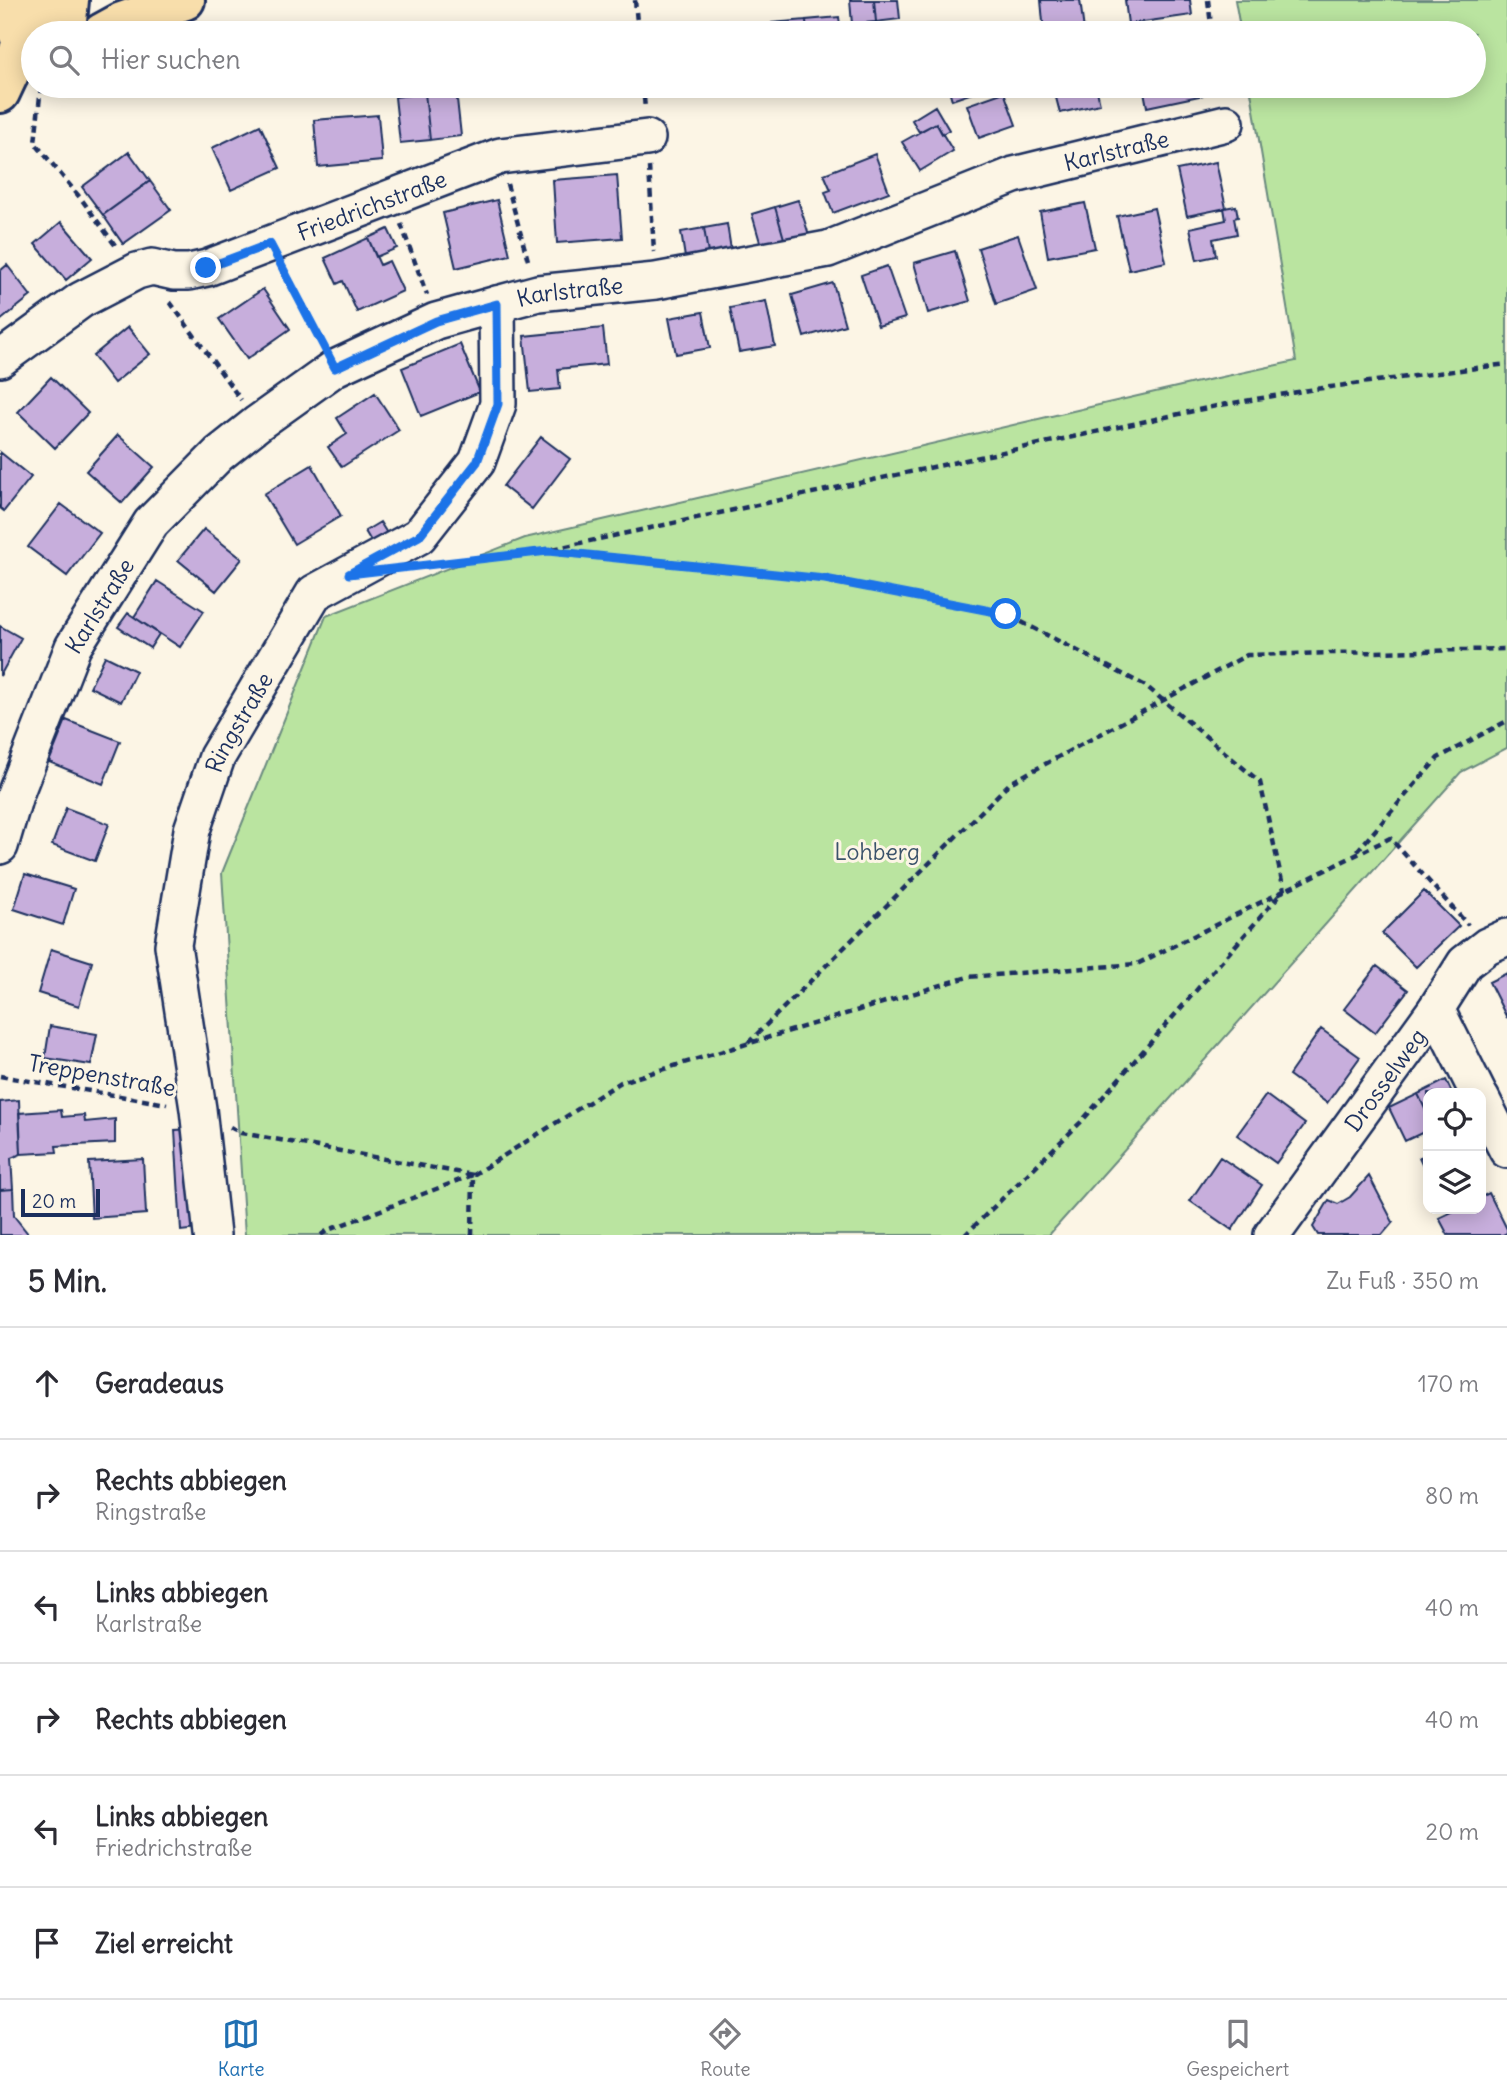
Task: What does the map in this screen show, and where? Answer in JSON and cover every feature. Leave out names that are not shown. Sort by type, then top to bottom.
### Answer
[{"type":"main road","points":[[29,21],[36,0]]},
{"type":"main road","points":[[67,21],[69,0]]},
{"type":"main road","points":[[125,21],[185,0]]},
{"type":"main road","points":[[0,3],[21,40]]},
{"type":"main road","points":[[0,93],[21,44]]},
{"type":"main road","points":[[0,107],[21,89]]},
{"type":"street","name":"Karlstraße","points":[[0,846],[15,795],[73,647],[151,523],[219,454],[335,368],[436,321],[497,304],[538,293],[656,281],[828,249],[1014,175],[1226,123]]},
{"type":"street","name":"Friedrichstraße","points":[[0,359],[81,300],[136,271],[152,267],[174,272],[206,268],[500,156],[647,138]]},
{"type":"street","name":"Ringstraße","points":[[212,1235],[198,1109],[173,945],[192,830],[217,757],[314,593],[419,536],[477,462],[498,404],[497,304]]},
{"type":"street","name":"Drosselweg","points":[[1272,1235],[1436,1009],[1465,963],[1497,942]]},
{"type":"street","points":[[1436,1009],[1476,1088]]},
{"type":"street","points":[[1486,1108],[1507,1150]]},
{"type":"path","points":[[635,0],[637,21]]},
{"type":"path","points":[[1208,0],[1211,21]]},
{"type":"path","points":[[40,98],[35,144],[116,246]]},
{"type":"path","points":[[500,156],[538,293]]},
{"type":"path","points":[[391,197],[436,321]]},
{"type":"path","points":[[270,244],[335,368]]},
{"type":"path","points":[[173,307],[258,423]]},
{"type":"path","points":[[429,565],[548,551],[1221,405],[1315,389],[1507,365]]},
{"type":"path","points":[[548,551],[825,579],[1006,614],[1146,686],[1260,782],[1284,890]]},
{"type":"path","points":[[747,1045],[1010,783],[1247,655],[1507,649]]},
{"type":"path","points":[[1354,855],[1438,758],[1507,721]]},
{"type":"path","points":[[321,1235],[473,1175],[621,1082],[968,977],[1137,964],[1390,838],[1497,942]]},
{"type":"path","points":[[965,1235],[1081,1122],[1284,890]]},
{"type":"path","name":"Treppenstraße","points":[[0,1076],[198,1109]]},
{"type":"path","points":[[241,1133],[473,1175]]},
{"type":"path","points":[[472,1235],[473,1175]]},
{"type":"green space","name":"Lohberg","points":[[1235,0],[1507,0],[1507,748],[1461,772],[1049,1235],[245,1235],[222,873],[326,616],[525,538],[1296,361],[1252,98],[1486,98],[1486,21],[1239,21]]},
{"type":"building","points":[[850,0],[874,0],[876,21],[852,21]]},
{"type":"building","points":[[874,0],[898,0],[900,19],[876,21]]},
{"type":"building","points":[[1041,0],[1080,0],[1083,21],[1043,21]]},
{"type":"building","points":[[1125,0],[1190,0],[1192,15],[1128,21]]},
{"type":"building","points":[[839,17],[840,21],[806,21]]},
{"type":"building","points":[[395,98],[426,98],[430,140],[400,143]]},
{"type":"building","points":[[426,98],[457,98],[461,136],[430,140]]},
{"type":"building","points":[[987,98],[1006,98],[1016,125],[979,138],[967,105]]},
{"type":"building","points":[[1056,98],[1099,98],[1100,104],[1060,113]]},
{"type":"building","points":[[1145,98],[1190,98],[1147,107]]},
{"type":"building","points":[[935,106],[949,130],[942,134],[936,123],[919,132],[912,120]]},
{"type":"building","points":[[378,115],[382,161],[318,167],[314,120]]},
{"type":"building","points":[[936,123],[953,151],[920,171],[902,142]]},
{"type":"building","points":[[260,125],[280,168],[231,190],[212,148]]},
{"type":"building","points":[[129,152],[150,181],[103,215],[82,187]]},
{"type":"building","points":[[875,154],[889,192],[833,213],[825,192],[831,190],[824,174]]},
{"type":"building","points":[[1216,162],[1226,208],[1187,216],[1177,170]]},
{"type":"building","points":[[617,175],[622,238],[557,243],[553,180]]},
{"type":"building","points":[[150,181],[171,210],[123,244],[103,215]]},
{"type":"building","points":[[497,200],[510,255],[456,268],[443,213]]},
{"type":"building","points":[[798,200],[809,235],[785,242],[775,207]]},
{"type":"building","points":[[1085,203],[1095,248],[1048,257],[1040,212]]},
{"type":"building","points":[[1236,206],[1238,217],[1234,218],[1237,234],[1213,239],[1216,256],[1197,260],[1190,228],[1226,220],[1224,208]]},
{"type":"building","points":[[775,207],[785,242],[762,249],[752,214]]},
{"type":"building","points":[[1154,208],[1166,262],[1129,270],[1117,216]]},
{"type":"building","points":[[61,222],[92,258],[66,280],[35,244]]},
{"type":"building","points":[[727,224],[732,256],[709,260],[704,228]]},
{"type":"building","points":[[704,228],[709,260],[686,264],[681,232]]},
{"type":"building","points":[[388,229],[397,248],[376,257],[368,238]]},
{"type":"building","points":[[1018,235],[1037,290],[996,304],[978,248]]},
{"type":"building","points":[[368,238],[380,265],[389,261],[403,291],[357,312],[343,281],[337,284],[325,258]]},
{"type":"building","points":[[955,251],[970,301],[928,313],[914,263]]},
{"type":"building","points":[[7,265],[31,296],[0,321],[0,271]]},
{"type":"building","points":[[887,266],[905,318],[878,326],[861,275]]},
{"type":"building","points":[[833,283],[845,325],[804,337],[792,295]]},
{"type":"building","points":[[263,289],[290,329],[247,359],[219,319]]},
{"type":"building","points":[[766,301],[775,346],[739,352],[730,308]]},
{"type":"building","points":[[703,312],[710,348],[676,354],[669,318]]},
{"type":"building","points":[[128,327],[150,354],[114,383],[93,356]]},
{"type":"building","points":[[603,328],[607,364],[558,369],[560,389],[530,392],[524,336]]},
{"type":"building","points":[[460,344],[480,392],[421,416],[402,368]]},
{"type":"building","points":[[51,377],[88,413],[55,448],[18,412]]},
{"type":"building","points":[[375,393],[399,430],[342,467],[328,447],[347,434],[337,418]]},
{"type":"building","points":[[118,435],[154,467],[122,503],[86,471]]},
{"type":"building","points":[[541,437],[570,459],[532,509],[503,486]]},
{"type":"building","points":[[0,452],[31,477],[4,511],[0,508]]},
{"type":"building","points":[[312,465],[341,516],[294,544],[264,494]]},
{"type":"building","points":[[61,504],[100,533],[67,576],[28,547]]},
{"type":"building","points":[[380,522],[393,543],[378,553],[365,531]]},
{"type":"building","points":[[204,529],[242,559],[216,591],[178,560]]},
{"type":"building","points":[[157,581],[204,611],[180,647],[134,617]]},
{"type":"building","points":[[128,613],[159,634],[150,648],[118,627]]},
{"type":"building","points":[[0,626],[21,638],[0,676]]},
{"type":"building","points":[[105,656],[136,671],[121,702],[90,687]]},
{"type":"building","points":[[66,720],[120,741],[103,784],[49,762]]},
{"type":"building","points":[[66,808],[109,824],[95,861],[52,845]]},
{"type":"building","points":[[25,874],[74,889],[63,925],[14,909]]},
{"type":"building","points":[[1424,891],[1459,926],[1416,967],[1382,933]]},
{"type":"building","points":[[51,949],[92,962],[79,1006],[38,993]]},
{"type":"building","points":[[1377,966],[1408,990],[1375,1033],[1344,1009]]},
{"type":"building","points":[[1507,973],[1507,1018],[1489,982]]},
{"type":"building","points":[[50,1026],[97,1034],[91,1065],[45,1058]]},
{"type":"building","points":[[1321,1029],[1360,1057],[1327,1103],[1289,1075]]},
{"type":"building","points":[[1446,1080],[1450,1088],[1430,1088]]},
{"type":"building","points":[[1423,1092],[1423,1104],[1418,1094]]},
{"type":"building","points":[[1418,1094],[1423,1104],[1423,1132],[1405,1141],[1389,1108]]},
{"type":"building","points":[[1266,1095],[1305,1124],[1276,1163],[1237,1135]]},
{"type":"building","points":[[19,1100],[21,1154],[11,1158],[13,1189],[0,1190],[0,1102]]},
{"type":"building","points":[[61,1110],[62,1117],[84,1115],[85,1122],[115,1119],[115,1143],[56,1146],[57,1152],[21,1154],[19,1113]]},
{"type":"building","points":[[191,1129],[197,1229],[181,1231],[175,1130]]},
{"type":"building","points":[[1220,1157],[1262,1185],[1232,1230],[1190,1201]]},
{"type":"building","points":[[143,1159],[146,1214],[92,1218],[89,1162]]},
{"type":"building","points":[[1369,1176],[1393,1222],[1382,1235],[1318,1235],[1313,1227],[1329,1200],[1338,1204],[1350,1197]]},
{"type":"building","points":[[13,1189],[14,1216],[29,1235],[0,1235],[0,1190]]},
{"type":"building","points":[[1489,1193],[1507,1233],[1448,1235],[1439,1218],[1447,1214],[1486,1214],[1486,1194]]},
{"type":"route","points":[[206,268],[270,244],[335,368],[436,321],[497,304],[498,404],[477,462],[419,536],[349,574],[548,551],[825,579],[1006,614]]}]
